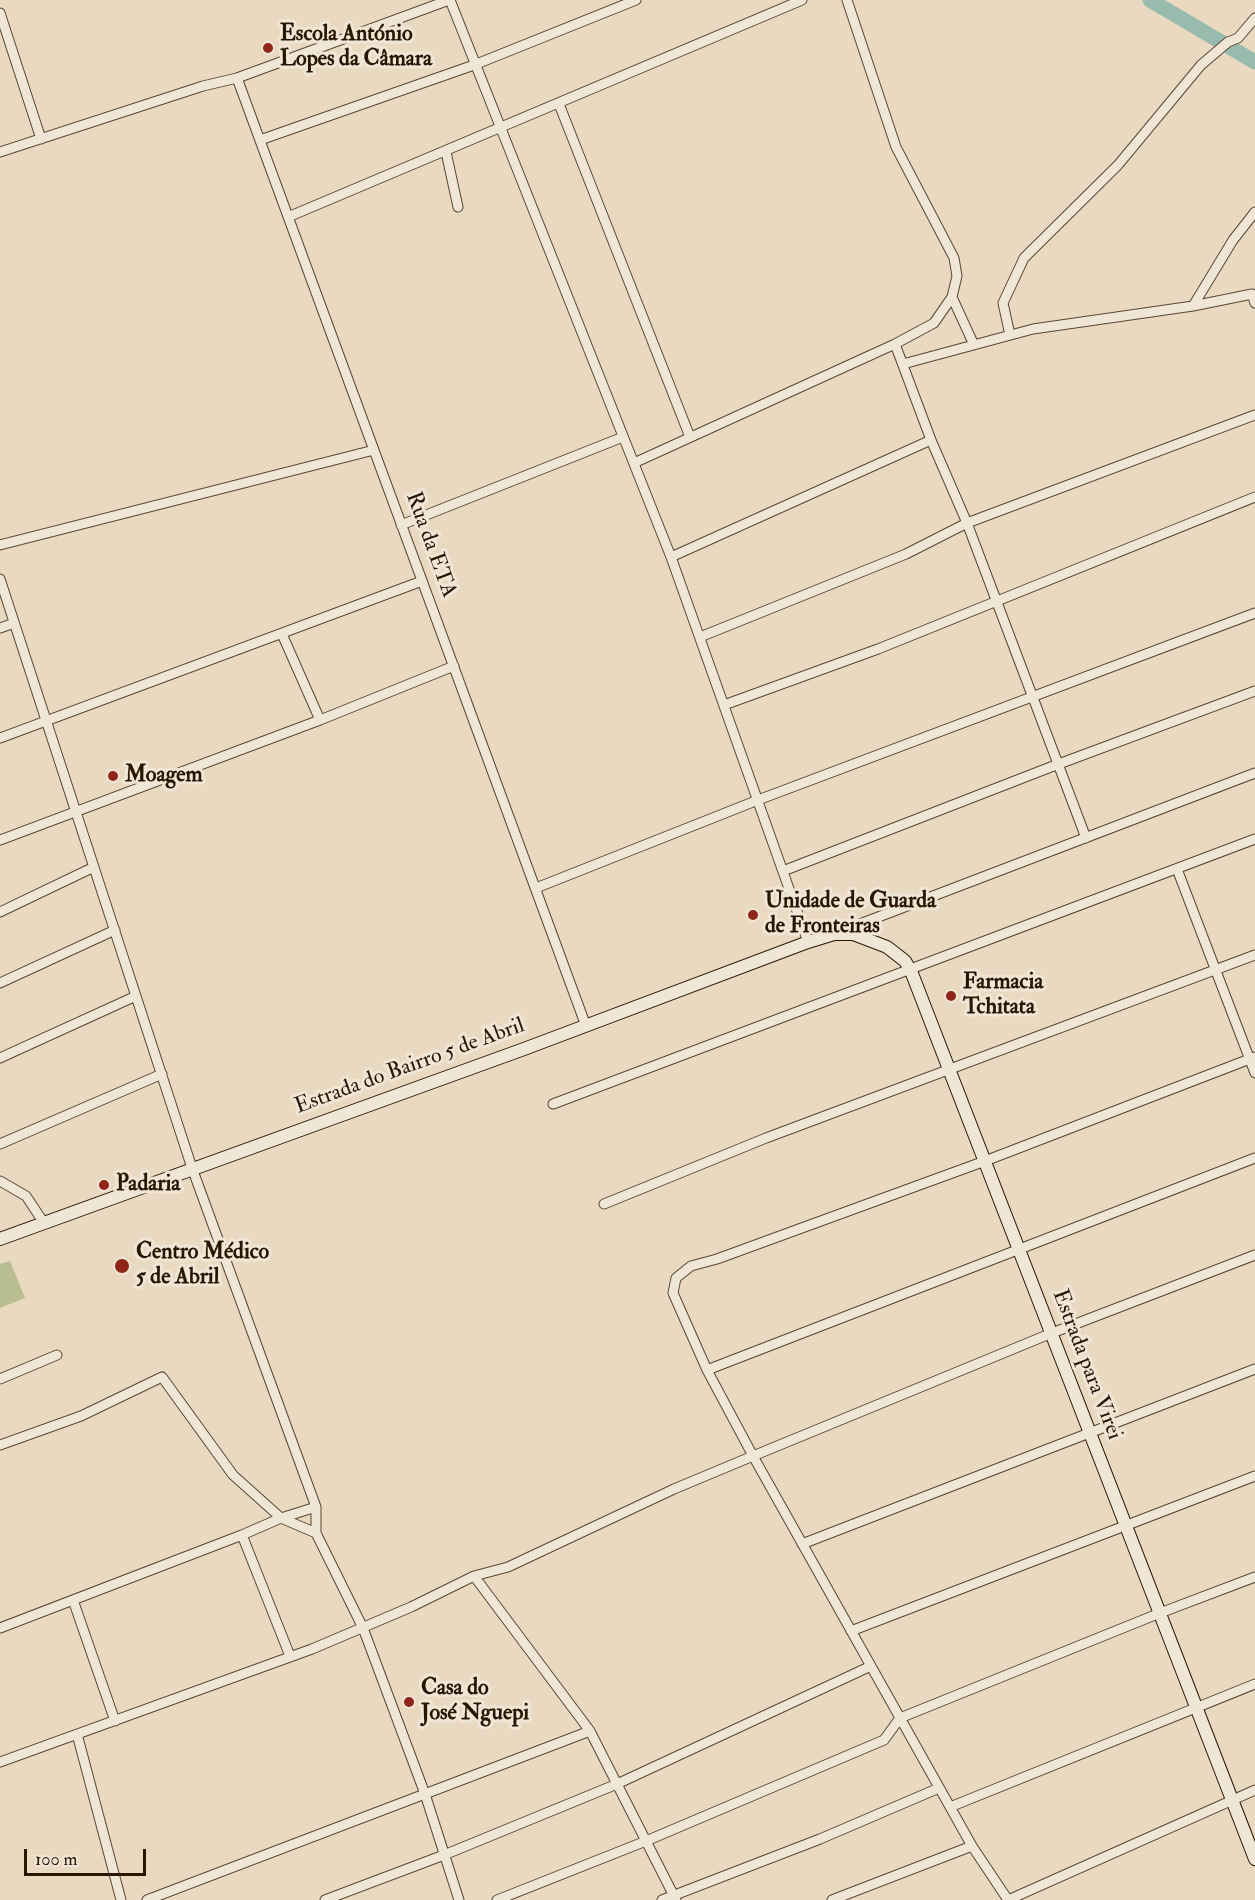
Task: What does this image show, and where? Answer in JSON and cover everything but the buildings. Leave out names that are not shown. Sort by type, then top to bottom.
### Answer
[{"type":"street","points":[[0,152],[203,86],[237,78],[449,0],[670,556],[808,942]]},
{"type":"street","points":[[260,140],[474,64],[636,0]]},
{"type":"street","points":[[288,217],[500,130],[802,0]]},
{"type":"street","points":[[634,463],[895,344],[934,323],[952,297],[957,276],[954,258],[888,128],[847,0]]},
{"type":"street","points":[[0,13],[41,139]]},
{"type":"street","points":[[1010,335],[1003,303],[1024,258],[1118,165],[1201,65],[1228,42],[1238,38],[1255,18]]},
{"type":"street","name":"Rua da ETA","points":[[237,78],[586,1026]]},
{"type":"street","points":[[559,104],[690,437]]},
{"type":"street","points":[[446,152],[458,207]]},
{"type":"street","points":[[1193,306],[1233,240],[1255,212]]},
{"type":"street","points":[[903,364],[1033,329],[1193,306],[1251,294],[1255,303]]},
{"type":"street","points":[[952,297],[974,345]]},
{"type":"street","points":[[895,344],[931,440],[967,523],[1033,696],[1056,765],[1086,838]]},
{"type":"street","points":[[700,637],[906,554],[967,523],[1255,415]]},
{"type":"street","points":[[402,525],[623,437]]},
{"type":"street","points":[[670,556],[931,440]]},
{"type":"street","points":[[0,545],[374,450]]},
{"type":"street","points":[[724,705],[878,649],[1255,496]]},
{"type":"street","points":[[0,579],[192,1168],[316,1507],[316,1533],[363,1628],[425,1794],[459,1900]]},
{"type":"street","points":[[0,738],[422,581]]},
{"type":"street","points":[[536,888],[758,800],[1255,613]]},
{"type":"street","points":[[0,628],[14,623]]},
{"type":"street","points":[[282,634],[320,720]]},
{"type":"street","points":[[0,840],[320,720],[454,666]]},
{"type":"street","points":[[783,871],[1255,691]]},
{"type":"street","points":[[834,934],[1255,773]]},
{"type":"street","points":[[553,1104],[911,971],[1255,839]]},
{"type":"street","points":[[0,912],[94,867]]},
{"type":"street","points":[[1177,869],[1215,970],[1252,1058],[1255,1073]]},
{"type":"street","points":[[0,983],[115,930]]},
{"type":"street","name":"Estrada do Bairro 5 de Abril","points":[[3,1235],[44,1223],[834,934]]},
{"type":"street","name":"Estrada para Virei","points":[[834,934],[852,934],[887,948],[905,961],[911,971],[1255,1859]]},
{"type":"street","points":[[604,1204],[766,1138],[1255,956]]},
{"type":"street","points":[[0,1058],[136,996]]},
{"type":"street","points":[[1252,1058],[985,1161],[717,1259],[691,1266],[676,1278],[673,1293],[706,1370],[753,1456],[972,1846],[1008,1900],[1255,1790]]},
{"type":"street","points":[[0,1144],[162,1074]]},
{"type":"street","points":[[706,1370],[1255,1158]]},
{"type":"street","points":[[0,1181],[26,1196],[44,1223]]},
{"type":"street","points":[[0,1762],[363,1628],[474,1576],[508,1567],[674,1489],[753,1456],[1052,1333],[1255,1256]]},
{"type":"street","points":[[0,1378],[57,1355]]},
{"type":"street","points":[[802,1544],[1255,1369]]},
{"type":"street","points":[[0,1445],[81,1416],[162,1377],[232,1474],[281,1518],[316,1533]]},
{"type":"street","points":[[850,1630],[1255,1476]]},
{"type":"street","points":[[0,1628],[281,1518],[316,1507]]},
{"type":"street","points":[[242,1535],[290,1656]]},
{"type":"street","points":[[474,1576],[590,1731],[674,1898]]},
{"type":"street","points":[[496,1900],[646,1841],[884,1740],[900,1718],[1160,1612],[1255,1577]]},
{"type":"street","points":[[73,1600],[115,1721]]},
{"type":"street","points":[[326,1900],[444,1855],[617,1784],[871,1666]]},
{"type":"street","points":[[950,1807],[1255,1684]]},
{"type":"street","points":[[147,1900],[590,1731]]},
{"type":"street","points":[[77,1734],[121,1900]]},
{"type":"street","points":[[662,1900],[674,1898],[820,1839],[939,1788]]},
{"type":"street","points":[[832,1900],[972,1846]]},
{"type":"green space","points":[[10,1261],[25,1298],[0,1308],[0,1264]]},
{"type":"waterway","points":[[1150,0],[1255,62]]},
{"type":"place","name":"Escola António Lopes da Câmara","points":[[268,48]]},
{"type":"place","name":"Moagem","points":[[113,776]]},
{"type":"place","name":"Unidade de Guarda de Fronteiras","points":[[753,915]]},
{"type":"place","name":"Farmacia Tchitata","points":[[951,996]]},
{"type":"place","name":"Padaria","points":[[104,1185]]},
{"type":"place","name":"Centro Médico 5 de Abril","points":[[122,1266]]},
{"type":"place","name":"Casa do José Nguepi","points":[[409,1702]]}]
